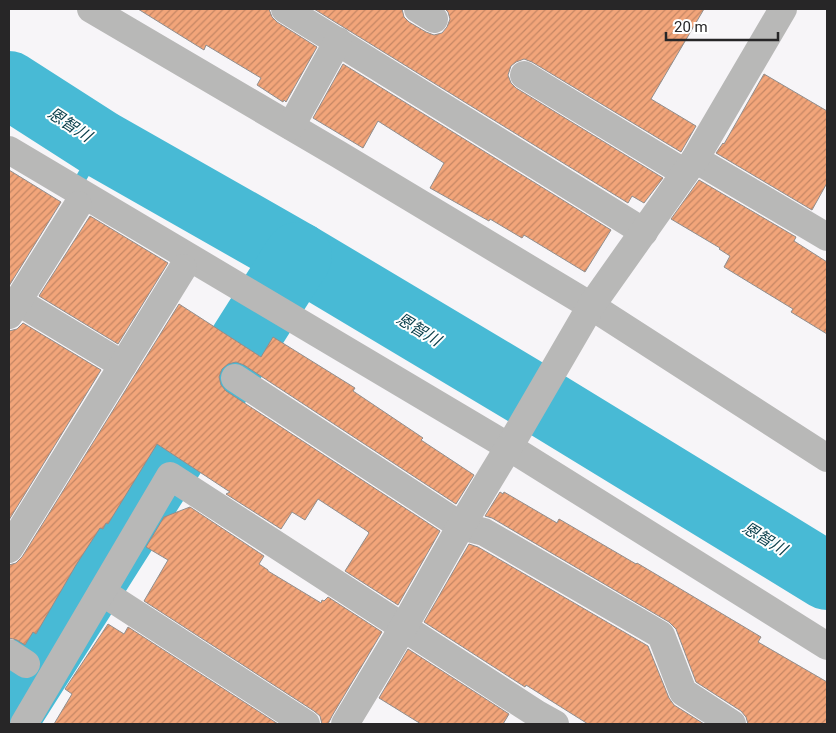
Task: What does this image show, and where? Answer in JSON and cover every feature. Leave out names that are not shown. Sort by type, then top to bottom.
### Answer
[{"type":"street","points":[[91,9],[126,18],[291,126],[586,314],[827,458]]},
{"type":"street","points":[[285,9],[644,232]]},
{"type":"street","points":[[345,724],[586,314],[690,166],[783,9]]},
{"type":"street","points":[[291,126],[338,41]]},
{"type":"street","points":[[524,75],[690,166],[827,237]]},
{"type":"street","points":[[9,150],[509,447],[827,646]]},
{"type":"street","points":[[78,205],[13,308],[123,365]]},
{"type":"street","points":[[9,549],[183,268]]},
{"type":"street","points":[[236,378],[461,526],[484,532],[661,635],[683,692],[732,724]]},
{"type":"street","points":[[24,724],[31,668],[102,592],[170,476],[403,628],[541,721]]},
{"type":"street","points":[[102,592],[306,724]]},
{"type":"building","points":[[138,9],[269,9],[272,17],[277,22],[317,47],[286,102],[284,100],[283,102],[257,85],[261,78],[206,45],[204,50]]},
{"type":"building","points":[[314,9],[402,9],[404,17],[409,22],[434,35],[442,33],[447,27],[450,19],[445,9],[704,9],[651,99],[696,126],[681,152],[532,62],[524,59],[511,66],[508,75],[511,83],[516,88],[663,178],[644,203],[632,196],[628,203]]},
{"type":"building","points":[[343,64],[611,230],[585,272],[524,235],[522,238],[430,188],[444,163],[378,121],[363,148],[313,118]]},
{"type":"building","points":[[764,74],[827,111],[827,183],[812,210],[716,153],[724,144]]},
{"type":"building","points":[[9,170],[61,202],[9,286]]},
{"type":"building","points":[[699,180],[796,237],[794,241],[827,262],[827,334],[791,312],[793,309],[724,267],[730,256],[671,219]]},
{"type":"building","points":[[90,216],[168,263],[118,344],[39,296]]},
{"type":"building","points":[[179,304],[261,357],[273,337],[355,388],[353,391],[474,475],[456,504],[244,365],[236,362],[228,364],[222,369],[219,377],[221,385],[226,391],[440,531],[398,605],[345,571],[369,533],[367,531],[318,499],[305,520],[292,512],[281,529],[226,494],[230,492],[157,444],[108,524],[106,523],[103,529],[100,528],[76,565],[36,634],[33,632],[25,645],[9,638],[9,565],[16,563],[22,557]]},
{"type":"building","points":[[23,323],[101,370],[9,520],[9,331],[17,329]]},
{"type":"building","points":[[500,492],[503,494],[504,492],[557,523],[559,519],[637,563],[761,637],[758,642],[827,682],[827,724],[748,724],[746,717],[741,711],[696,682],[676,629],[669,622],[492,518],[485,516]]},
{"type":"building","points":[[190,507],[264,556],[259,564],[268,571],[321,603],[322,600],[324,601],[328,597],[382,632],[328,724],[322,724],[320,716],[314,711],[144,601],[168,560],[146,547],[164,517]]},
{"type":"building","points":[[469,544],[478,547],[648,646],[669,698],[674,705],[704,724],[588,724],[526,685],[525,687],[424,622]]},
{"type":"building","points":[[108,624],[124,634],[128,627],[278,724],[54,724],[72,694],[65,689]]},
{"type":"building","points":[[408,649],[509,714],[503,724],[421,724],[379,698]]},
{"type":"waterway","name":"恩智川","points":[[9,85],[101,144],[298,256],[539,400],[827,576]]},
{"type":"waterway","points":[[80,180],[101,144]]},
{"type":"waterway","points":[[9,712],[298,256]]}]
